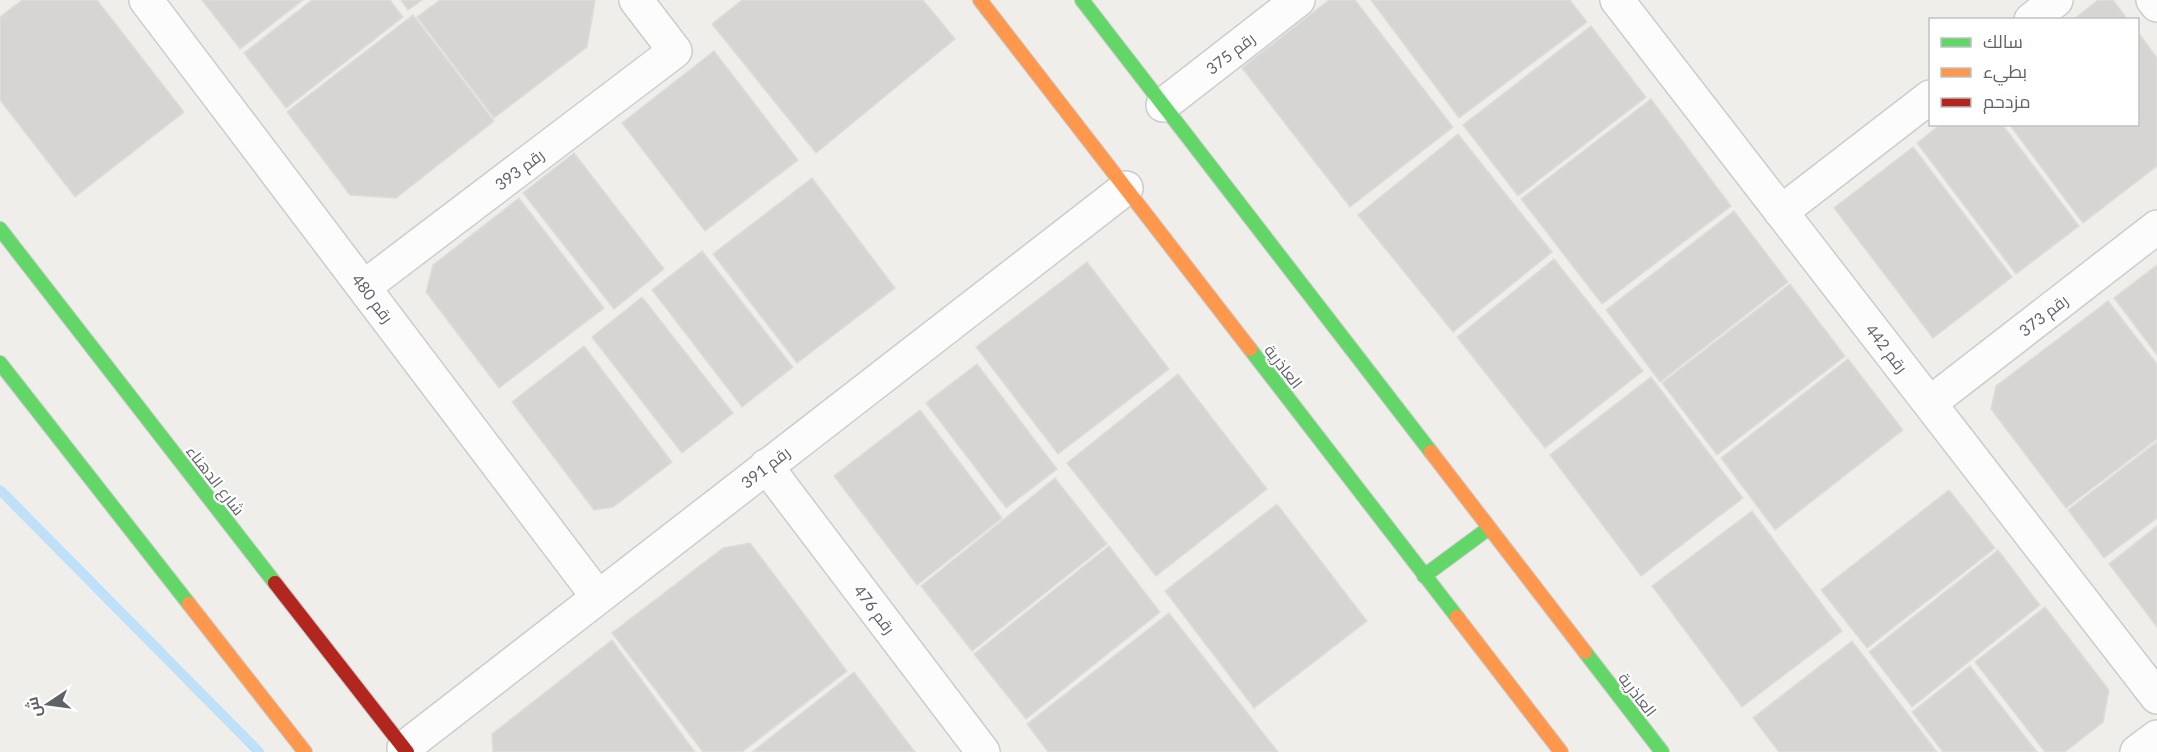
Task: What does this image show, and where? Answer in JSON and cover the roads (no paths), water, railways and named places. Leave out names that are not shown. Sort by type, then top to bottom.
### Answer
[{"type":"street","name":"رقم 480","points":[[146,0],[598,597]]},
{"type":"street","name":"رقم 393","points":[[364,287],[675,51],[636,0]]},
{"type":"street","name":"العاذرية","points":[[981,0],[1561,752]]},
{"type":"street","name":"العاذرية","points":[[1082,0],[1662,752]]},
{"type":"street","name":"رقم 375","points":[[1163,105],[1298,0]]},
{"type":"street","name":"رقم 442","points":[[1617,0],[2157,697]]},
{"type":"street","points":[[2034,18],[2056,0]]},
{"type":"street","points":[[2153,0],[2157,5]]},
{"type":"street","points":[[1781,212],[1929,98]]},
{"type":"street","name":"رقم 391","points":[[406,750],[598,597],[1126,188]]},
{"type":"street","name":"رقم 373","points":[[1930,403],[2157,227]]},
{"type":"street","name":"شارع الدهناء","points":[[0,229],[406,750]]},
{"type":"street","points":[[0,363],[305,752]]},
{"type":"street","name":"رقم 476","points":[[766,466],[983,752]]},
{"type":"street","points":[[1424,576],[1489,528]]},
{"type":"street","points":[[2138,752],[2157,737]]},
{"type":"waterway","points":[[0,490],[259,752]]}]
